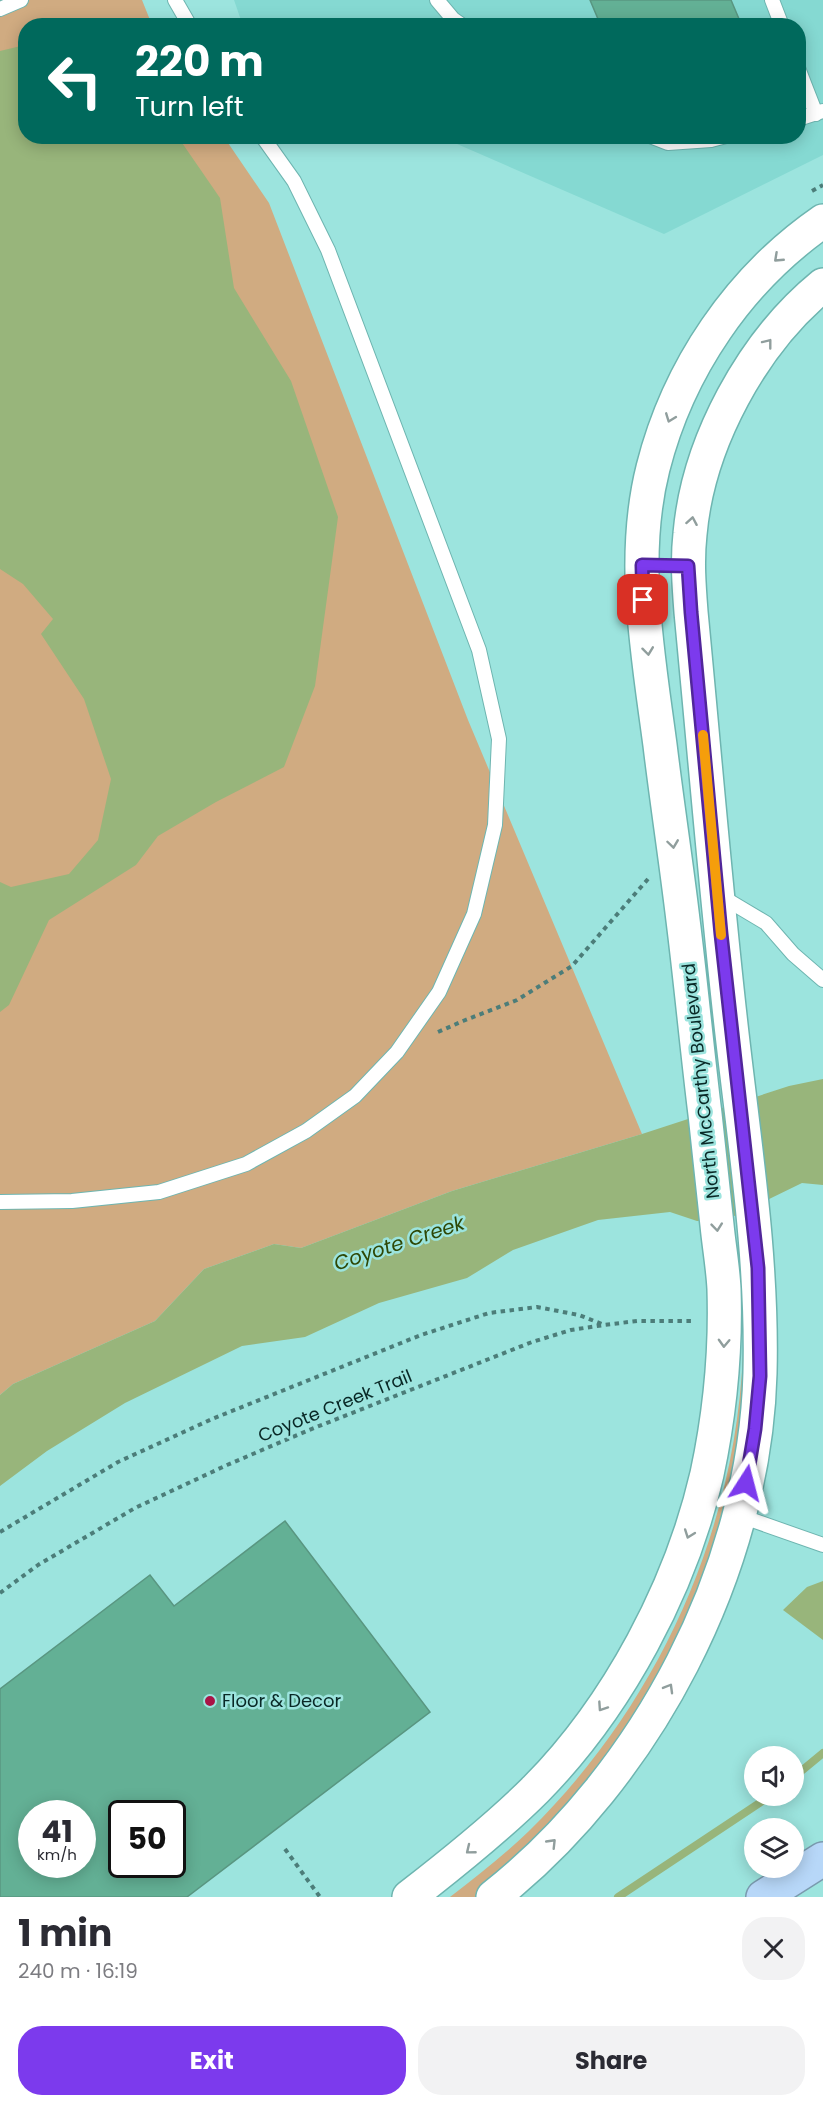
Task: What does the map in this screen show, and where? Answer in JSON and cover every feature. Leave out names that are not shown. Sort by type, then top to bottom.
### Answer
[{"type":"highway","points":[[764,1897],[823,1859]]},
{"type":"main road","name":"North McCarthy Boulevard","points":[[409,1897],[474,1846],[538,1786],[594,1719],[641,1644],[662,1602],[694,1520],[706,1476],[716,1426],[723,1372],[724,1284],[683,918],[644,617],[642,565],[644,527],[653,469],[670,417],[691,369],[716,327],[745,290],[781,254],[823,221]]},
{"type":"main road","name":"North McCarthy Boulevard","points":[[494,1897],[574,1821],[633,1745],[678,1672],[720,1575],[746,1483],[755,1429],[760,1376],[758,1268],[717,894],[691,612],[688,566],[690,533],[699,480],[735,392],[758,356],[783,324],[823,285]]},
{"type":"main road","points":[[642,565],[688,566]]},
{"type":"lane","points":[[0,9],[21,0]]},
{"type":"lane","points":[[176,0],[186,18]]},
{"type":"lane","points":[[437,0],[452,18]]},
{"type":"lane","points":[[772,0],[779,18]]},
{"type":"lane","points":[[806,85],[819,113]]},
{"type":"lane","points":[[0,1202],[72,1201],[159,1192],[246,1164],[306,1131],[355,1096],[397,1052],[439,992],[474,914],[495,825],[499,739],[479,650],[328,250],[294,181],[268,144]]},
{"type":"lane","points":[[717,894],[766,922],[793,954],[823,980]]},
{"type":"lane","points":[[738,1515],[823,1545]]},
{"type":"path","points":[[397,1052],[463,1021],[517,1000],[572,966],[649,877],[676,868]]},
{"type":"path","points":[[0,1532],[118,1462],[212,1419],[421,1335],[489,1313],[537,1307],[579,1315],[604,1325]]},
{"type":"path","name":"Coyote Creek Trail","points":[[0,1593],[38,1565],[135,1508],[227,1465],[532,1342],[571,1330],[604,1325],[637,1321],[705,1321]]},
{"type":"path","points":[[285,1849],[320,1897]]},
{"type":"shaded area","points":[[0,0],[142,0],[149,18],[18,18],[18,144],[229,144],[269,203],[468,720],[642,1134],[452,1191],[301,1248],[274,1244],[204,1269],[155,1321],[13,1384],[0,1395]]},
{"type":"shaded area","points":[[234,0],[823,0],[823,155],[664,234],[457,144],[806,144],[806,18],[240,18]]},
{"type":"shaded area","points":[[713,1017],[718,1020],[746,1266],[748,1343],[732,1491],[696,1606],[621,1746],[494,1883],[477,1897],[450,1897],[529,1831],[575,1782],[615,1729],[651,1672],[681,1613],[706,1551],[724,1487],[737,1421],[744,1334],[738,1233]]},
{"type":"water","points":[[18,47],[18,144],[183,144],[220,198],[234,288],[291,381],[338,517],[315,686],[284,767],[216,802],[158,836],[136,865],[49,920],[9,1005],[0,1012],[0,882],[11,887],[69,874],[98,840],[111,779],[84,699],[41,634],[53,619],[23,584],[0,569],[0,51]]},
{"type":"water","name":"Coyote Creek","points":[[823,1079],[823,1185],[802,1183],[726,1220],[697,1221],[670,1212],[598,1220],[513,1250],[467,1278],[379,1303],[305,1337],[242,1346],[125,1403],[47,1451],[0,1486],[0,1395],[13,1384],[155,1321],[204,1269],[274,1244],[301,1248],[452,1191],[642,1134],[789,1086]]},
{"type":"water","points":[[823,1581],[823,1640],[783,1610],[807,1587]]},
{"type":"building","points":[[590,0],[731,0],[739,18],[598,18]]},
{"type":"building","name":"Floor & Decor","points":[[285,1521],[430,1712],[187,1897],[0,1897],[0,1689],[150,1575],[174,1606]]},
{"type":"waterway","points":[[804,1769],[823,1753]]},
{"type":"waterway","points":[[618,1897],[755,1806]]},
{"type":"slow traffic","points":[[703,735],[721,935]]},
{"type":"place","name":"Floor & Decor","points":[[210,1701]]},
{"type":"route","points":[[643,600],[642,565],[688,566],[721,934],[758,1268],[760,1376],[755,1429],[746,1483]]}]
